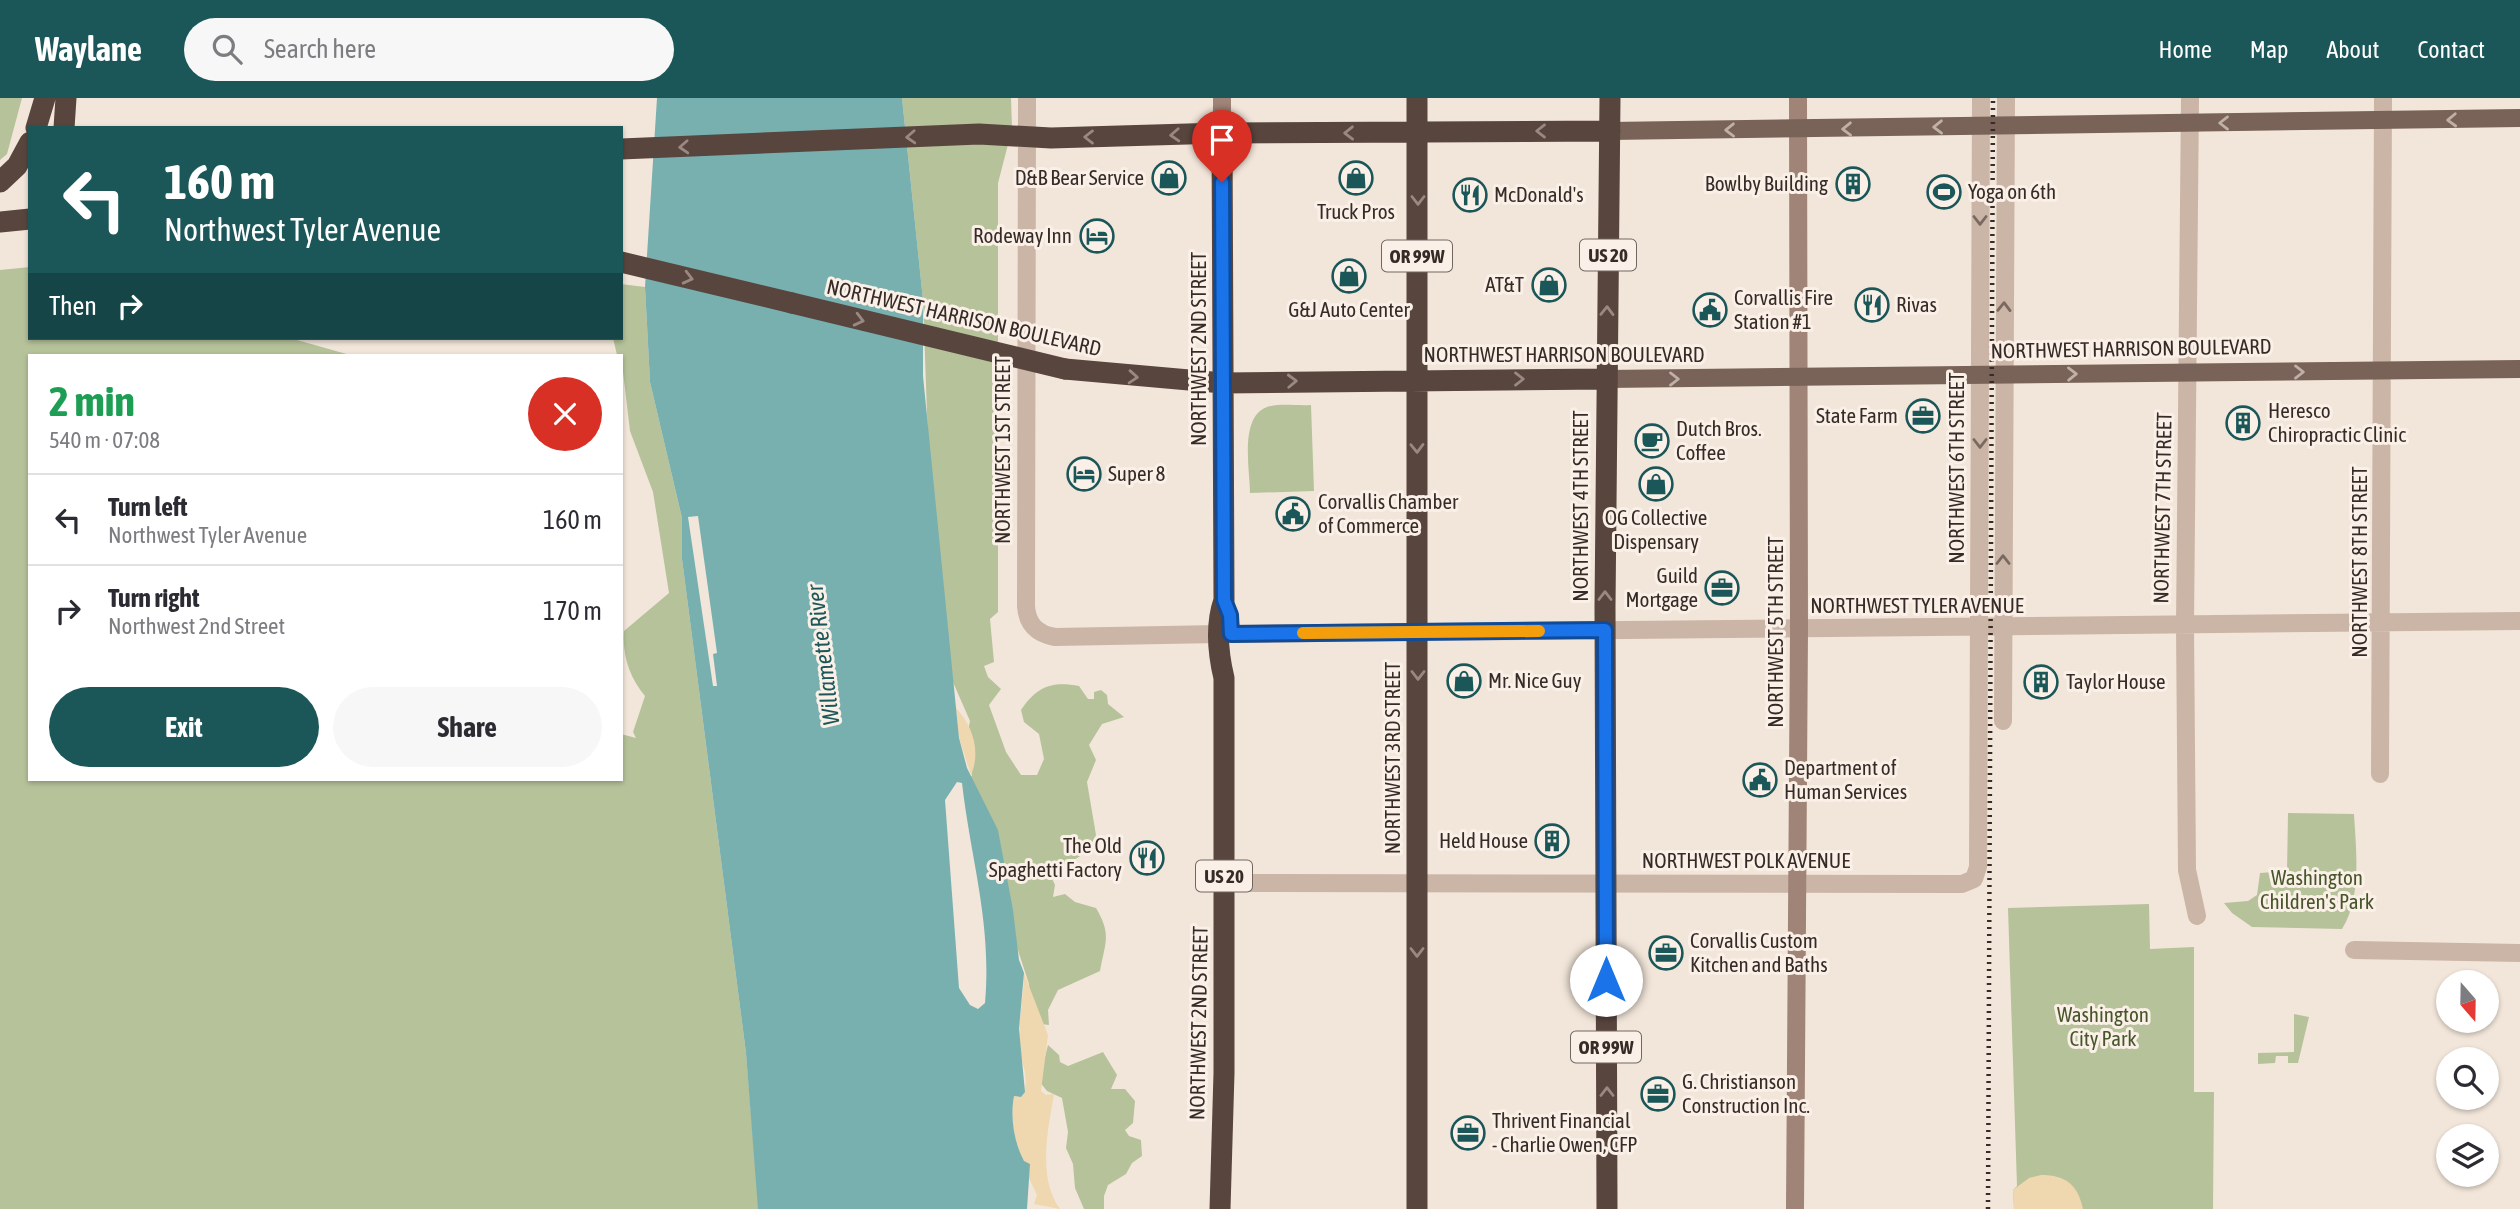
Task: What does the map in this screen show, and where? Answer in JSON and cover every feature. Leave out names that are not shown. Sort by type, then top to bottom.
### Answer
[{"type":"highway","points":[[37,126],[45,98]]},
{"type":"highway","points":[[64,126],[66,98]]},
{"type":"highway","name":"NORTHWEST 3RD STREET","points":[[1417,98],[1417,1209]]},
{"type":"highway","name":"NORTHWEST 4TH STREET","points":[[1607,1209],[1605,630],[1610,98]]},
{"type":"highway","points":[[623,149],[979,134],[1127,137],[1222,133],[1610,131]]},
{"type":"highway","name":"NORTHWEST 2ND STREET","points":[[1220,1205],[1224,678],[1219,658],[1225,634],[1219,615],[1224,600],[1222,133]]},
{"type":"highway","points":[[0,182],[17,166],[28,146]]},
{"type":"highway","points":[[0,222],[28,219]]},
{"type":"highway","name":"NORTHWEST HARRISON BOULEVARD","points":[[623,262],[1065,369],[1223,383],[1606,379]]},
{"type":"main road","points":[[1610,131],[2520,118]]},
{"type":"main road","name":"NORTHWEST HARRISON BOULEVARD","points":[[1606,379],[2520,369]]},
{"type":"street","name":"NORTHWEST 2ND STREET","points":[[1222,98],[1222,133]]},
{"type":"street","name":"NORTHWEST 5TH STREET","points":[[1795,1209],[1799,630],[1798,98]]},
{"type":"street","name":"NORTHWEST 6TH STREET","points":[[1974,879],[1978,867],[1981,98]]},
{"type":"street","points":[[2003,721],[2006,98]]},
{"type":"street","name":"NORTHWEST 7TH STREET","points":[[2190,98],[2185,625],[2187,870],[2197,916]]},
{"type":"street","name":"NORTHWEST 8TH STREET","points":[[2380,774],[2383,625],[2384,98]]},
{"type":"street","name":"NORTHWEST 1ST STREET","points":[[1026,104],[1026,606],[1028,620],[1037,631]]},
{"type":"street","name":"NORTHWEST TYLER AVENUE","points":[[1037,631],[1055,637],[2383,625],[2520,621]]},
{"type":"street","name":"NORTHWEST POLK AVENUE","points":[[1224,883],[1962,884],[1974,879]]},
{"type":"street","points":[[2354,950],[2520,953]]},
{"type":"green space","points":[[0,98],[22,98],[7,154],[0,160]]},
{"type":"green space","points":[[902,98],[1011,98],[1012,129],[998,183],[998,612],[990,619],[994,662],[984,666],[988,677],[1001,689],[989,705],[1006,752],[1021,775],[1037,775],[1044,759],[1039,734],[1024,722],[1021,710],[1039,691],[1060,684],[1079,686],[1088,699],[1094,699],[1094,692],[1101,690],[1107,695],[1108,704],[1124,717],[1102,724],[1089,745],[1096,760],[1087,782],[1096,835],[1093,843],[1077,858],[1048,870],[1055,885],[1053,897],[1065,894],[1075,902],[1096,908],[1106,932],[1100,971],[1058,990],[1048,1010],[1049,1025],[1041,1024],[1030,1006],[1029,984],[965,788],[972,775],[966,741],[970,721],[949,673],[928,441],[923,300]]},
{"type":"green space","points":[[28,267],[28,340],[297,340],[346,354],[28,354],[28,781],[623,781],[623,735],[636,738],[633,732],[645,696],[628,666],[624,631],[669,593],[653,492],[630,431],[623,354],[617,354],[613,340],[623,340],[623,284],[645,287],[650,382],[682,518],[682,559],[746,1053],[759,1209],[0,1209],[0,270]]},
{"type":"green space","points":[[1311,405],[1314,491],[1250,493],[1249,433],[1258,413],[1272,406]]},
{"type":"green space","name":"Washington Children's Park","points":[[2288,813],[2354,814],[2355,888],[2353,903],[2342,929],[2252,927],[2232,913],[2224,903],[2248,901],[2257,895],[2260,873],[2287,871]]},
{"type":"green space","name":"Washington City Park","points":[[2149,904],[2150,949],[2194,947],[2194,1092],[2214,1092],[2213,1209],[2014,1209],[2013,1190],[2017,1186],[2008,908]]},
{"type":"green space","points":[[2294,1014],[2309,1017],[2298,1063],[2288,1063],[2288,1056],[2276,1056],[2275,1063],[2258,1064],[2258,1053],[2294,1052]]},
{"type":"green space","points":[[1048,1045],[1059,1055],[1060,1062],[1068,1066],[1103,1052],[1117,1075],[1111,1089],[1125,1089],[1135,1101],[1133,1123],[1125,1130],[1129,1136],[1141,1140],[1142,1156],[1132,1163],[1126,1174],[1108,1185],[1104,1196],[1104,1209],[1084,1209],[1075,1188],[1073,1164],[1066,1148],[1068,1132],[1062,1098],[1047,1091],[1039,1081]]},
{"type":"sand","points":[[956,708],[967,723],[974,740],[975,757],[971,775],[959,738]]},
{"type":"sand","points":[[1024,973],[1048,1035],[1041,1091],[1046,1095],[1054,1094],[1047,1138],[1046,1168],[1053,1196],[1060,1209],[1034,1204],[1037,1195],[1028,1176],[1030,1164],[1024,1162],[1014,1130],[1014,1096],[1021,1097],[1026,1082],[1019,1035]]},
{"type":"sand","points":[[2050,1175],[2070,1183],[2078,1194],[2083,1209],[2014,1209],[2013,1190],[2029,1178]]},
{"type":"water","name":"Willamette River","points":[[657,98],[902,98],[923,300],[923,376],[959,738],[967,768],[998,830],[1019,960],[1024,973],[1019,1029],[1025,1092],[1021,1097],[1014,1096],[1012,1113],[1018,1146],[1024,1161],[1030,1164],[1027,1209],[758,1209],[746,1053],[682,559],[682,518],[650,382],[645,287]],"holes":[[[957,782],[962,783],[986,946],[985,1003],[978,1009],[970,1005],[959,988],[945,800]]]},
{"type":"pier","points":[[698,516],[717,653],[713,654],[717,686],[713,686],[688,517]]},
{"type":"railway","points":[[1988,1209],[1993,98]]},
{"type":"slow traffic","points":[[1303,633],[1539,631]]},
{"type":"place","name":"D&B Bear Service","points":[[1169,178]]},
{"type":"place","name":"Truck Pros","points":[[1356,178]]},
{"type":"place","name":"Bowlby Building","points":[[1853,184]]},
{"type":"place","name":"Yoga on 6th","points":[[1944,192]]},
{"type":"place","name":"McDonald's","points":[[1470,195]]},
{"type":"place","name":"Rodeway Inn","points":[[1097,236]]},
{"type":"place","name":"G&J Auto Center","points":[[1349,276]]},
{"type":"place","name":"AT&T","points":[[1549,285]]},
{"type":"place","name":"Rivas","points":[[1872,305]]},
{"type":"place","name":"Corvallis Fire Station #1","points":[[1710,310]]},
{"type":"place","name":"State Farm","points":[[1923,416]]},
{"type":"place","name":"Heresco Chiropractic Clinic","points":[[2243,423]]},
{"type":"place","name":"Dutch Bros. Coffee","points":[[1652,441]]},
{"type":"place","name":"Super 8","points":[[1084,474]]},
{"type":"place","name":"OG Collective Dispensary","points":[[1656,484]]},
{"type":"place","name":"Corvallis Chamber of Commerce","points":[[1293,514]]},
{"type":"place","name":"Guild Mortgage","points":[[1722,588]]},
{"type":"place","name":"Mr. Nice Guy","points":[[1464,681]]},
{"type":"place","name":"Taylor House","points":[[2041,682]]},
{"type":"place","name":"Department of Human Services","points":[[1760,780]]},
{"type":"place","name":"Held House","points":[[1552,841]]},
{"type":"place","name":"The Old Spaghetti Factory","points":[[1147,858]]},
{"type":"place","name":"Corvallis Custom Kitchen and Baths","points":[[1666,953]]},
{"type":"place","name":"G. Christianson Construction Inc.","points":[[1658,1094]]},
{"type":"place","name":"Thrivent Financial - Charlie Owen, CFP","points":[[1468,1133]]},
{"type":"route","points":[[1222,182],[1224,600],[1230,615],[1231,634],[1605,630],[1606,980]]}]
